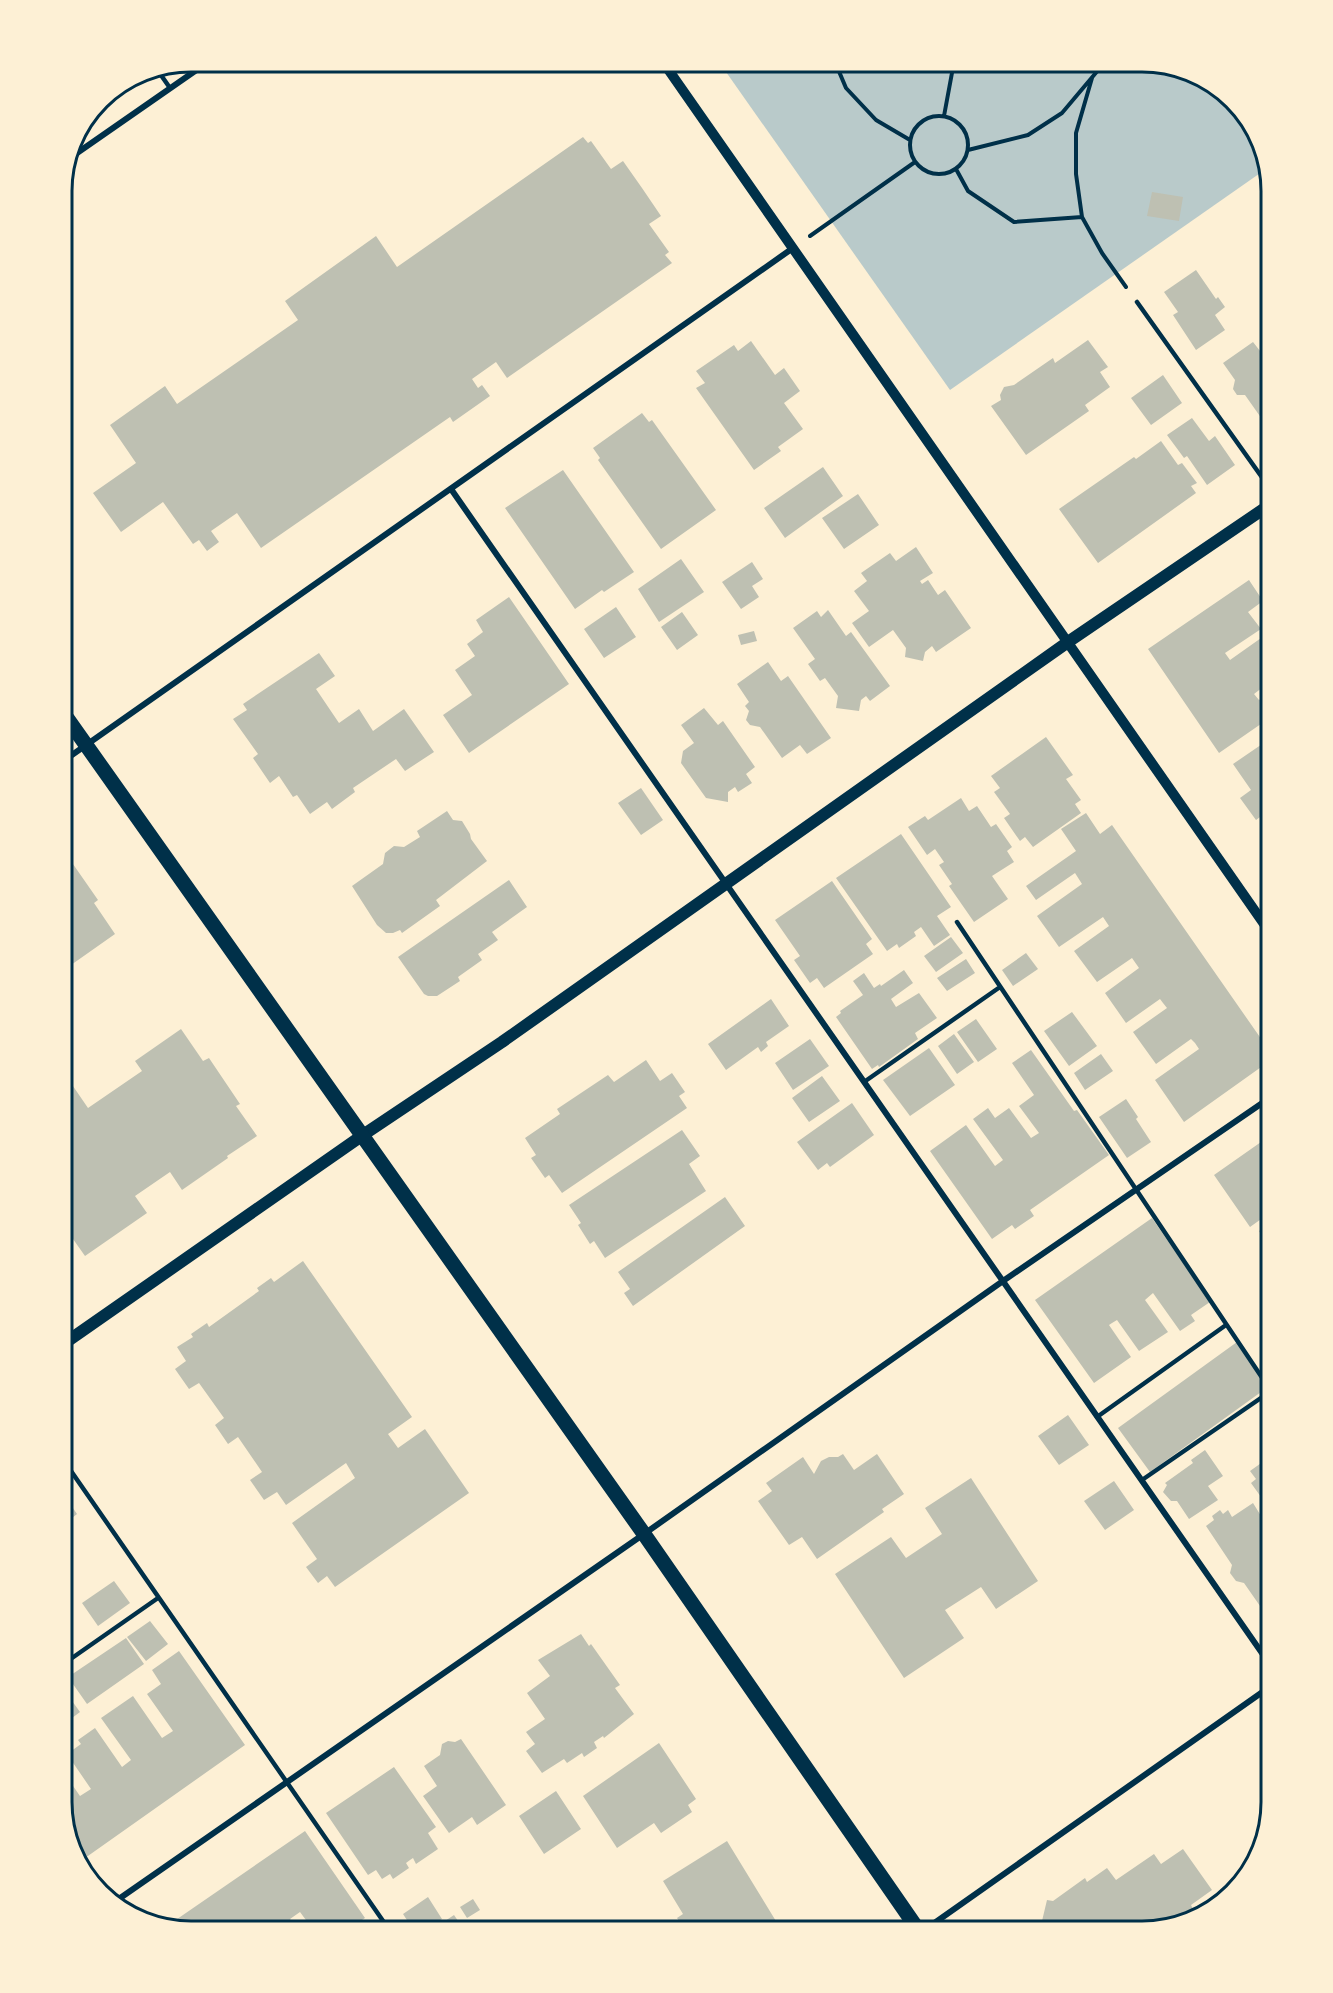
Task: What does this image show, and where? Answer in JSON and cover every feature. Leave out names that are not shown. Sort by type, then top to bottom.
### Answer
[{"type":"main road","points":[[72,1339],[502,1042],[1068,642],[1261,511]]},
{"type":"main road","points":[[72,726],[644,1534],[914,1921]]},
{"type":"street","points":[[79,152],[193,72]]},
{"type":"street","points":[[670,72],[1261,918]]},
{"type":"street","points":[[72,755],[793,248]]},
{"type":"street","points":[[451,489],[1261,1650]]},
{"type":"street","points":[[121,1898],[1003,1281],[1261,1105]]},
{"type":"street","points":[[935,1921],[1261,1694]]},
{"type":"lane","points":[[161,76],[170,88]]},
{"type":"lane","points":[[1137,302],[1261,475]]},
{"type":"lane","points":[[957,922],[1261,1375]]},
{"type":"lane","points":[[864,1082],[1000,987]]},
{"type":"lane","points":[[1097,1416],[1226,1325]]},
{"type":"lane","points":[[1142,1480],[1261,1399]]},
{"type":"lane","points":[[72,1473],[383,1921]]},
{"type":"lane","points":[[72,1658],[158,1598]]},
{"type":"path","points":[[839,72],[846,88],[876,120],[910,140]]},
{"type":"path","points":[[944,116],[952,72]]},
{"type":"path","points":[[968,150],[1028,135],[1062,113],[1097,72]]},
{"type":"path","points":[[1092,78],[1076,133],[1076,174],[1083,217],[1102,253],[1137,302]]},
{"type":"path","points":[[944,116],[955,120],[963,128],[968,150],[964,161],[956,169],[945,174],[934,174],[924,170],[915,162],[910,140],[914,130],[922,121],[944,116]]},
{"type":"path","points":[[793,248],[915,162]]},
{"type":"path","points":[[956,169],[968,191],[1014,222],[1083,217]]},
{"type":"shaded area","points":[[726,72],[1150,72],[1188,81],[1202,88],[1226,107],[1245,131],[1252,145],[1260,173],[950,390]]},
{"type":"building","points":[[583,137],[588,143],[591,141],[611,169],[623,161],[661,216],[649,224],[669,252],[665,255],[672,263],[507,378],[496,362],[472,379],[478,388],[482,385],[490,396],[453,422],[450,417],[261,548],[237,513],[211,531],[219,542],[207,551],[199,540],[193,544],[163,502],[121,532],[93,493],[136,463],[110,425],[165,386],[177,404],[298,320],[285,301],[376,236],[397,267]]},
{"type":"building","points":[[1152,192],[1183,197],[1179,221],[1147,216]]},
{"type":"building","points":[[1196,270],[1216,299],[1218,297],[1225,307],[1215,315],[1225,330],[1196,350],[1173,315],[1178,312],[1164,292]]},
{"type":"building","points":[[1088,340],[1108,367],[1100,372],[1110,387],[1085,405],[1089,411],[1026,455],[991,406],[1001,400],[1000,395],[1004,387],[1014,385],[1053,358],[1055,363]]},
{"type":"building","points":[[751,341],[775,375],[784,368],[800,391],[784,403],[803,429],[778,447],[781,451],[754,470],[696,388],[705,383],[696,371],[734,345],[738,351]]},
{"type":"building","points":[[1253,342],[1261,352],[1261,418],[1245,395],[1237,395],[1233,389],[1235,380],[1223,363]]},
{"type":"building","points":[[1163,375],[1182,403],[1151,425],[1131,398]]},
{"type":"building","points":[[642,413],[649,422],[652,420],[716,510],[661,549],[598,460],[600,458],[593,448]]},
{"type":"building","points":[[1192,418],[1209,441],[1215,436],[1235,465],[1207,485],[1187,456],[1184,458],[1167,435]]},
{"type":"building","points":[[1161,441],[1178,465],[1182,463],[1197,483],[1191,486],[1196,493],[1098,563],[1059,509]]},
{"type":"building","points":[[823,467],[843,496],[785,538],[764,508]]},
{"type":"building","points":[[563,470],[634,572],[575,609],[505,508]]},
{"type":"building","points":[[858,494],[879,525],[844,549],[822,518]]},
{"type":"building","points":[[916,547],[933,573],[920,581],[922,584],[928,580],[938,595],[945,590],[971,628],[936,652],[932,646],[925,652],[923,661],[905,657],[906,648],[893,630],[869,647],[852,623],[869,611],[854,591],[867,581],[861,573],[890,553],[896,561]]},
{"type":"building","points":[[681,559],[704,592],[659,622],[638,589]]},
{"type":"building","points":[[752,562],[763,579],[752,586],[759,597],[741,609],[722,582]]},
{"type":"building","points":[[1249,580],[1261,598],[1261,602],[1248,612],[1261,629],[1225,653],[1230,660],[1261,638],[1261,689],[1254,694],[1259,700],[1261,699],[1261,724],[1219,753],[1148,649]]},
{"type":"building","points":[[509,597],[569,684],[469,753],[443,715],[472,695],[455,670],[475,656],[467,644],[483,632],[476,620]]},
{"type":"building","points":[[616,607],[636,637],[604,658],[584,629]]},
{"type":"building","points":[[828,610],[846,636],[851,632],[890,686],[870,701],[866,696],[861,700],[859,711],[836,708],[838,696],[825,678],[820,681],[808,664],[815,659],[793,628],[817,611],[821,617]]},
{"type":"building","points":[[682,612],[698,635],[677,650],[661,627]]},
{"type":"building","points":[[754,631],[757,641],[741,645],[738,635]]},
{"type":"building","points":[[319,653],[335,676],[316,689],[339,723],[359,709],[373,731],[404,709],[434,752],[405,771],[396,759],[353,788],[355,792],[332,809],[327,802],[310,814],[297,795],[293,797],[279,776],[270,783],[253,758],[258,754],[233,719],[247,710],[243,704]]},
{"type":"building","points":[[768,662],[781,681],[788,676],[831,738],[807,754],[800,745],[782,758],[760,727],[750,725],[746,720],[749,711],[745,706],[749,702],[737,684]]},
{"type":"building","points":[[704,708],[718,725],[723,721],[755,767],[746,774],[752,783],[738,792],[735,787],[728,792],[728,802],[706,798],[681,763],[683,751],[694,743],[681,725]]},
{"type":"building","points":[[1046,737],[1073,775],[1066,779],[1081,800],[1075,804],[1081,813],[1033,847],[1025,837],[1020,841],[1004,818],[1010,814],[994,792],[1000,788],[991,776]]},
{"type":"building","points":[[1261,745],[1261,816],[1256,820],[1240,798],[1251,790],[1233,764]]},
{"type":"building","points":[[641,788],[663,820],[641,835],[618,803]]},
{"type":"building","points":[[961,798],[969,811],[977,806],[991,827],[996,824],[1012,847],[1007,851],[1014,862],[992,876],[1008,899],[974,922],[949,886],[952,884],[939,865],[944,862],[935,849],[927,855],[908,827],[925,816],[928,820]]},
{"type":"building","points":[[447,811],[453,820],[462,821],[471,839],[487,861],[436,900],[440,906],[402,933],[400,930],[386,933],[377,925],[352,886],[383,864],[385,853],[394,846],[404,847],[420,837],[417,831]]},
{"type":"building","points":[[1086,813],[1100,834],[1112,825],[1261,1039],[1261,1067],[1184,1122],[1155,1080],[1199,1049],[1195,1043],[1191,1039],[1156,1064],[1133,1032],[1167,1008],[1160,999],[1126,1023],[1105,993],[1139,968],[1132,958],[1097,982],[1074,951],[1109,926],[1103,917],[1059,947],[1037,916],[1082,884],[1075,873],[1036,900],[1026,886],[1076,851],[1061,829]]},
{"type":"building","points":[[901,834],[951,907],[937,916],[950,935],[934,946],[921,927],[914,932],[916,936],[899,948],[897,944],[887,951],[836,878]]},
{"type":"building","points":[[72,863],[98,900],[94,903],[115,934],[72,964]]},
{"type":"building","points":[[509,880],[527,907],[492,932],[498,940],[478,954],[482,960],[458,977],[460,981],[437,996],[424,994],[398,957]]},
{"type":"building","points":[[832,881],[872,939],[866,944],[873,954],[824,988],[817,978],[810,983],[794,960],[800,956],[775,920]]},
{"type":"building","points":[[951,937],[963,953],[936,972],[924,956]]},
{"type":"building","points":[[1026,953],[1038,969],[1013,986],[1002,970]]},
{"type":"building","points":[[966,959],[975,973],[947,991],[937,978]]},
{"type":"building","points":[[904,970],[913,983],[891,999],[896,1007],[919,993],[937,1018],[915,1033],[918,1039],[879,1067],[878,1065],[872,1069],[836,1017],[841,1013],[840,1011],[863,995],[853,981],[864,973],[874,988],[880,984],[881,986]]},
{"type":"building","points":[[771,999],[789,1026],[766,1042],[768,1046],[761,1052],[758,1047],[726,1070],[708,1044]]},
{"type":"building","points":[[1072,1012],[1097,1046],[1069,1066],[1044,1031]]},
{"type":"building","points":[[976,1019],[997,1049],[978,1062],[957,1032]]},
{"type":"building","points":[[181,1029],[203,1061],[209,1058],[240,1104],[236,1106],[257,1136],[182,1190],[170,1172],[135,1196],[147,1213],[85,1256],[72,1240],[72,1085],[88,1108],[142,1071],[135,1061]]},
{"type":"building","points":[[954,1034],[974,1062],[957,1074],[938,1046]]},
{"type":"building","points":[[810,1039],[829,1066],[793,1090],[775,1063]]},
{"type":"building","points":[[929,1048],[955,1085],[910,1116],[883,1080]]},
{"type":"building","points":[[1031,1050],[1074,1111],[1077,1110],[1109,1155],[1030,1210],[1034,1216],[1015,1229],[1012,1225],[992,1239],[930,1151],[966,1125],[995,1166],[1003,1160],[973,1119],[988,1108],[995,1118],[1009,1108],[1031,1138],[1039,1133],[1019,1106],[1034,1095],[1012,1063]]},
{"type":"building","points":[[1101,1054],[1113,1071],[1085,1090],[1074,1073]]},
{"type":"building","points":[[646,1060],[660,1081],[672,1073],[685,1092],[679,1096],[687,1108],[562,1193],[549,1175],[545,1178],[531,1158],[536,1155],[525,1138],[560,1114],[557,1109],[608,1075],[614,1082]]},
{"type":"building","points":[[822,1076],[840,1101],[809,1122],[792,1098]]},
{"type":"building","points":[[1126,1099],[1151,1142],[1127,1158],[1099,1117]]},
{"type":"building","points":[[852,1103],[874,1135],[830,1167],[827,1163],[818,1170],[797,1142]]},
{"type":"building","points":[[682,1130],[700,1156],[689,1164],[706,1191],[605,1258],[594,1241],[590,1244],[578,1225],[581,1223],[569,1205]]},
{"type":"building","points":[[1261,1142],[1261,1219],[1250,1227],[1214,1175]]},
{"type":"building","points":[[725,1197],[745,1226],[633,1306],[624,1293],[630,1289],[618,1272]]},
{"type":"building","points":[[1152,1218],[1210,1302],[1191,1315],[1195,1321],[1180,1331],[1153,1293],[1145,1300],[1168,1332],[1139,1351],[1117,1320],[1109,1325],[1131,1357],[1094,1383],[1035,1300]]},
{"type":"building","points":[[303,1261],[412,1417],[388,1434],[398,1448],[425,1429],[469,1493],[335,1587],[327,1576],[318,1583],[306,1567],[317,1559],[292,1523],[355,1478],[346,1463],[286,1505],[277,1492],[264,1500],[250,1480],[262,1472],[238,1437],[228,1444],[215,1425],[224,1418],[199,1383],[189,1389],[175,1369],[186,1361],[177,1347],[193,1337],[191,1334],[207,1323],[209,1327],[259,1291],[257,1288],[271,1278],[274,1282]]},
{"type":"building","points":[[1237,1342],[1261,1377],[1261,1392],[1150,1472],[1118,1428]]},
{"type":"building","points":[[1068,1415],[1089,1445],[1059,1465],[1038,1436]]},
{"type":"building","points":[[1205,1450],[1223,1476],[1208,1486],[1218,1500],[1189,1519],[1177,1501],[1171,1501],[1163,1492],[1167,1485],[1165,1483],[1193,1463],[1191,1460]]},
{"type":"building","points":[[843,1454],[854,1470],[877,1454],[904,1494],[882,1509],[884,1512],[817,1559],[802,1537],[789,1545],[758,1501],[772,1491],[766,1483],[803,1457],[814,1474],[821,1461]]},
{"type":"building","points":[[1261,1463],[1261,1497],[1251,1483],[1256,1479],[1250,1471]]},
{"type":"building","points":[[971,1478],[1038,1581],[996,1609],[981,1587],[945,1610],[964,1638],[904,1678],[835,1574],[891,1537],[906,1558],[942,1534],[925,1508]]},
{"type":"building","points":[[1114,1481],[1134,1510],[1105,1530],[1084,1501]]},
{"type":"building","points":[[1253,1503],[1261,1516],[1261,1607],[1244,1583],[1236,1581],[1230,1573],[1232,1565],[1206,1526],[1214,1520],[1212,1516],[1220,1510],[1223,1514],[1228,1510],[1232,1517]]},
{"type":"building","points":[[72,1507],[77,1514],[72,1518]]},
{"type":"building","points":[[114,1581],[130,1603],[98,1626],[82,1603]]},
{"type":"building","points":[[150,1621],[168,1644],[146,1661],[127,1637]]},
{"type":"building","points":[[581,1634],[589,1646],[591,1644],[620,1685],[615,1688],[634,1714],[604,1738],[603,1736],[594,1742],[597,1748],[584,1757],[582,1753],[567,1763],[564,1759],[542,1773],[526,1751],[535,1744],[526,1732],[545,1719],[527,1693],[550,1676],[538,1660]]},
{"type":"building","points":[[126,1638],[144,1664],[87,1704],[72,1683],[72,1674]]},
{"type":"building","points":[[179,1651],[245,1745],[86,1858],[73,1818],[72,1784],[80,1796],[91,1789],[72,1761],[72,1750],[81,1744],[78,1740],[95,1728],[122,1767],[131,1760],[101,1718],[133,1696],[162,1738],[173,1731],[147,1694],[161,1684],[152,1670]]},
{"type":"building","points":[[72,1701],[80,1712],[72,1718]]},
{"type":"building","points":[[461,1739],[506,1805],[477,1825],[472,1817],[449,1833],[423,1796],[437,1786],[424,1766],[440,1755],[442,1744]]},
{"type":"building","points":[[659,1743],[696,1799],[688,1805],[692,1812],[661,1833],[654,1823],[617,1848],[583,1796]]},
{"type":"building","points":[[394,1767],[436,1827],[428,1833],[438,1849],[416,1864],[413,1858],[410,1860],[406,1863],[409,1868],[393,1879],[390,1874],[382,1879],[376,1870],[368,1875],[326,1813]]},
{"type":"building","points":[[556,1791],[581,1829],[544,1854],[519,1816]]},
{"type":"building","points":[[305,1831],[365,1918],[360,1921],[307,1921],[300,1912],[290,1919],[292,1921],[176,1920]]},
{"type":"building","points":[[727,1841],[776,1921],[679,1921],[677,1918],[683,1914],[663,1881]]},
{"type":"building","points":[[1183,1849],[1212,1890],[1191,1905],[1193,1909],[1190,1911],[1158,1920],[1042,1921],[1047,1900],[1053,1901],[1085,1878],[1087,1882],[1107,1868],[1116,1880],[1154,1854],[1161,1864]]},
{"type":"building","points":[[428,1897],[442,1919],[439,1921],[408,1921],[403,1914]]},
{"type":"building","points":[[473,1899],[480,1910],[467,1918],[460,1907]]},
{"type":"building","points":[[454,1915],[458,1921],[445,1921]]}]
